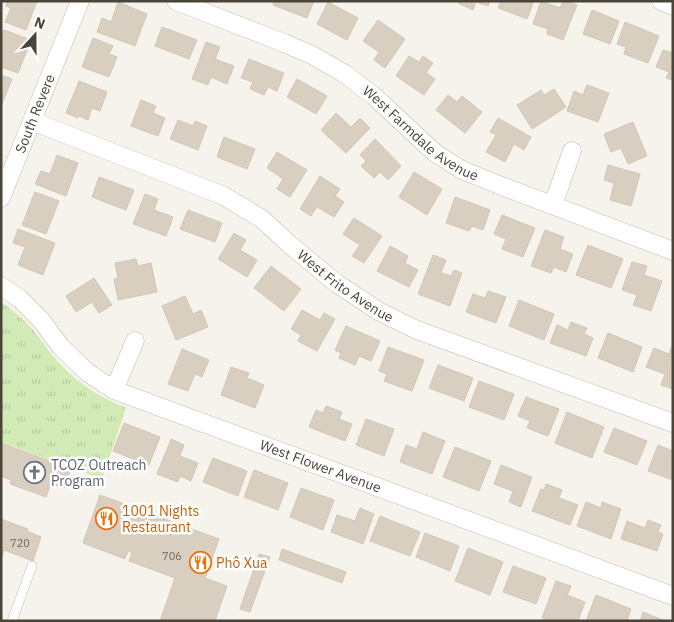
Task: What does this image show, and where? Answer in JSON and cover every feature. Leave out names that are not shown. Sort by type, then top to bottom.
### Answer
[{"type":"street","name":"South Revere","points":[[1,198],[80,1]]},
{"type":"street","name":"West Farmdale Avenue","points":[[176,1],[312,55],[345,74],[374,96],[435,153],[462,170],[673,251]]},
{"type":"street","points":[[661,1],[673,6]]},
{"type":"street","name":"West Frito Avenue","points":[[32,121],[224,196],[262,219],[336,283],[380,312],[417,330],[673,423]]},
{"type":"street","points":[[553,206],[572,151]]},
{"type":"street","name":"West Flower Avenue","points":[[1,286],[20,299],[41,320],[61,348],[87,372],[114,390],[673,596]]},
{"type":"street","points":[[114,390],[135,341]]},
{"type":"lane","points":[[12,621],[32,566]]},
{"type":"green space","points":[[1,302],[26,322],[58,362],[76,379],[108,400],[126,408],[102,479],[1,442]]},
{"type":"building","points":[[7,1],[37,1],[26,30],[5,22],[11,8],[6,6]]},
{"type":"building","points":[[274,1],[314,1],[307,18],[273,5]]},
{"type":"building","points":[[458,1],[490,1],[488,6],[476,2],[473,10],[458,3]]},
{"type":"building","points":[[501,1],[534,1],[527,19],[498,8]]},
{"type":"building","points":[[541,1],[560,8],[563,1],[577,5],[563,40],[547,34],[548,29],[533,24]]},
{"type":"building","points":[[118,2],[147,14],[135,46],[97,32],[102,18],[111,22]]},
{"type":"building","points":[[328,2],[358,18],[347,40],[317,24]]},
{"type":"building","points":[[592,10],[619,21],[610,44],[583,34]]},
{"type":"building","points":[[378,20],[405,39],[385,68],[374,60],[379,52],[363,41]]},
{"type":"building","points":[[625,22],[659,36],[648,63],[624,54],[626,47],[617,44]]},
{"type":"building","points":[[162,27],[197,40],[189,59],[155,46]]},
{"type":"building","points":[[4,30],[31,40],[18,73],[1,67],[1,37]]},
{"type":"building","points":[[93,38],[113,46],[109,54],[117,57],[109,77],[82,67]]},
{"type":"building","points":[[206,42],[220,47],[215,59],[234,66],[227,84],[211,77],[208,85],[192,79]]},
{"type":"building","points":[[663,50],[673,53],[673,80],[666,78],[669,72],[656,67]]},
{"type":"building","points":[[409,56],[419,62],[423,56],[433,63],[426,73],[435,79],[424,95],[396,76]]},
{"type":"building","points":[[249,59],[284,73],[277,91],[268,87],[264,95],[250,89],[253,82],[241,78]]},
{"type":"building","points":[[1,75],[12,79],[1,106]]},
{"type":"building","points":[[297,79],[327,96],[316,114],[287,97]]},
{"type":"building","points":[[79,81],[107,92],[100,111],[92,108],[88,120],[66,113]]},
{"type":"building","points":[[587,85],[609,93],[598,122],[567,111],[574,91],[583,95]]},
{"type":"building","points":[[554,89],[566,107],[532,129],[517,105],[541,90],[544,95]]},
{"type":"building","points":[[448,95],[457,102],[462,96],[482,112],[465,133],[436,110]]},
{"type":"building","points":[[141,100],[156,106],[153,113],[165,118],[158,136],[131,126]]},
{"type":"building","points":[[336,113],[351,127],[360,118],[370,128],[346,153],[321,130]]},
{"type":"building","points":[[498,118],[531,137],[524,150],[514,144],[505,162],[486,152],[496,135],[490,132]]},
{"type":"building","points":[[178,120],[193,126],[195,121],[207,126],[198,150],[170,139]]},
{"type":"building","points":[[633,122],[647,156],[628,164],[621,148],[611,152],[604,134]]},
{"type":"building","points":[[224,137],[255,149],[247,169],[217,157]]},
{"type":"building","points":[[375,139],[401,166],[388,180],[380,172],[374,178],[361,166],[366,161],[360,155]]},
{"type":"building","points":[[277,152],[307,170],[290,197],[277,189],[283,179],[267,168]]},
{"type":"building","points":[[57,155],[78,163],[66,196],[35,184],[41,171],[50,174]]},
{"type":"building","points":[[608,165],[640,174],[631,206],[610,200],[614,183],[604,180]]},
{"type":"building","points":[[414,172],[442,189],[427,215],[399,197]]},
{"type":"building","points":[[320,176],[340,189],[335,196],[344,202],[334,217],[317,207],[311,216],[300,209]]},
{"type":"building","points":[[99,177],[134,190],[126,210],[92,197]]},
{"type":"building","points":[[35,192],[59,201],[46,234],[22,225]]},
{"type":"building","points":[[145,194],[158,199],[154,210],[173,217],[166,236],[133,224]]},
{"type":"building","points":[[455,197],[490,210],[483,230],[472,226],[469,231],[446,223]]},
{"type":"building","points":[[188,210],[222,223],[215,242],[180,229]]},
{"type":"building","points":[[502,215],[535,228],[523,257],[502,249],[506,239],[494,234]]},
{"type":"building","points":[[354,218],[382,236],[364,263],[352,256],[360,245],[343,234]]},
{"type":"building","points":[[18,229],[55,243],[43,275],[18,265],[25,247],[13,243]]},
{"type":"building","points":[[545,230],[564,237],[560,249],[573,254],[566,272],[554,267],[551,273],[531,266]]},
{"type":"building","points":[[234,233],[246,240],[240,250],[257,260],[247,277],[218,259]]},
{"type":"building","points":[[588,245],[623,259],[611,288],[576,275]]},
{"type":"building","points":[[390,246],[408,256],[405,263],[418,270],[409,287],[377,271]]},
{"type":"building","points":[[433,255],[446,260],[441,273],[451,276],[454,270],[462,273],[450,306],[418,294]]},
{"type":"building","points":[[136,259],[138,266],[151,263],[157,292],[118,300],[114,279],[118,278],[115,263]]},
{"type":"building","points":[[632,262],[647,266],[644,275],[662,281],[651,311],[633,305],[637,295],[622,290]]},
{"type":"building","points":[[271,266],[301,289],[284,311],[254,288]]},
{"type":"building","points":[[94,278],[112,305],[99,313],[92,302],[76,312],[66,296]]},
{"type":"building","points":[[488,291],[506,297],[496,323],[466,312],[473,294],[485,298]]},
{"type":"building","points":[[185,296],[193,314],[201,310],[208,327],[176,340],[162,306]]},
{"type":"building","points":[[519,300],[554,314],[544,340],[509,326]]},
{"type":"building","points":[[302,310],[320,320],[324,313],[335,319],[317,351],[298,341],[301,335],[291,329]]},
{"type":"building","points":[[571,322],[587,328],[584,334],[593,338],[586,356],[550,343],[557,325],[568,330]]},
{"type":"building","points":[[346,326],[380,341],[371,361],[359,356],[355,365],[339,358],[341,353],[335,350]]},
{"type":"building","points":[[608,333],[642,347],[633,372],[598,358]]},
{"type":"building","points":[[672,346],[673,389],[661,385],[665,374],[646,367],[654,348],[669,354]]},
{"type":"building","points":[[388,347],[424,360],[412,391],[384,381],[387,374],[379,371]]},
{"type":"building","points":[[182,349],[209,360],[202,377],[195,374],[188,391],[168,384]]},
{"type":"building","points":[[438,365],[473,378],[464,401],[429,388]]},
{"type":"building","points":[[231,367],[249,373],[247,378],[264,385],[255,408],[221,395]]},
{"type":"building","points":[[479,381],[514,394],[504,420],[469,407]]},
{"type":"building","points":[[526,397],[559,409],[548,436],[527,428],[530,421],[518,416]]},
{"type":"building","points":[[326,406],[342,412],[339,419],[352,424],[345,441],[309,427],[316,410],[323,413]]},
{"type":"building","points":[[567,412],[604,427],[592,458],[555,443]]},
{"type":"building","points":[[366,419],[394,429],[384,456],[356,445]]},
{"type":"building","points":[[124,423],[160,437],[149,465],[113,451]]},
{"type":"building","points":[[614,428],[647,441],[637,465],[604,452]]},
{"type":"building","points":[[423,432],[445,441],[432,474],[400,462],[406,445],[417,449]]},
{"type":"building","points":[[171,439],[184,445],[180,456],[198,463],[191,481],[180,476],[178,482],[157,474]]},
{"type":"building","name":"TCOZ Outreach Program","points":[[1,443],[71,469],[64,488],[51,484],[46,497],[10,484],[11,480],[1,476]]},
{"type":"building","points":[[658,445],[673,451],[673,480],[648,471]]},
{"type":"building","points":[[455,447],[491,461],[479,491],[443,477]]},
{"type":"building","points":[[213,458],[247,471],[238,496],[203,482]]},
{"type":"building","points":[[501,465],[532,477],[521,507],[509,502],[513,491],[494,484]]},
{"type":"building","points":[[254,470],[288,483],[278,510],[244,497]]},
{"type":"building","points":[[546,484],[562,490],[559,498],[578,505],[570,525],[532,511],[541,489],[544,490]]},
{"type":"building","points":[[301,488],[334,500],[323,530],[290,517]]},
{"type":"building","points":[[100,495],[219,539],[205,578],[227,586],[215,621],[160,621],[175,578],[129,561],[132,553],[128,551],[125,559],[83,543]]},
{"type":"building","points":[[586,502],[601,508],[602,502],[621,509],[611,539],[577,526]]},
{"type":"building","points":[[360,508],[374,514],[363,544],[331,532],[337,515],[355,521]]},
{"type":"building","points":[[380,516],[420,532],[410,556],[370,541]]},
{"type":"building","points":[[1,519],[28,529],[27,531],[41,537],[33,561],[4,550],[1,559]]},
{"type":"building","points":[[648,520],[661,525],[658,532],[663,534],[657,551],[621,539],[627,521],[645,528]]},
{"type":"building","points":[[425,533],[459,546],[450,571],[416,557]]},
{"type":"building","points":[[468,548],[503,562],[490,595],[455,581]]},
{"type":"building","points":[[282,549],[346,572],[342,583],[279,560]]},
{"type":"building","points":[[259,554],[270,557],[250,612],[240,609]]},
{"type":"building","points":[[513,566],[546,578],[536,604],[503,592]]},
{"type":"building","points":[[556,581],[571,586],[567,595],[585,602],[578,621],[567,618],[566,621],[549,621],[542,618]]},
{"type":"building","points":[[596,595],[631,609],[627,621],[586,621]]},
{"type":"building","points":[[643,612],[665,621],[640,621]]},
{"type":"place","name":"TCOZ Outreach Program","points":[[35,473]]},
{"type":"place","name":"1001 Nights Restaurant","points":[[106,519]]},
{"type":"place","name":"Phô Xua","points":[[200,563]]}]
